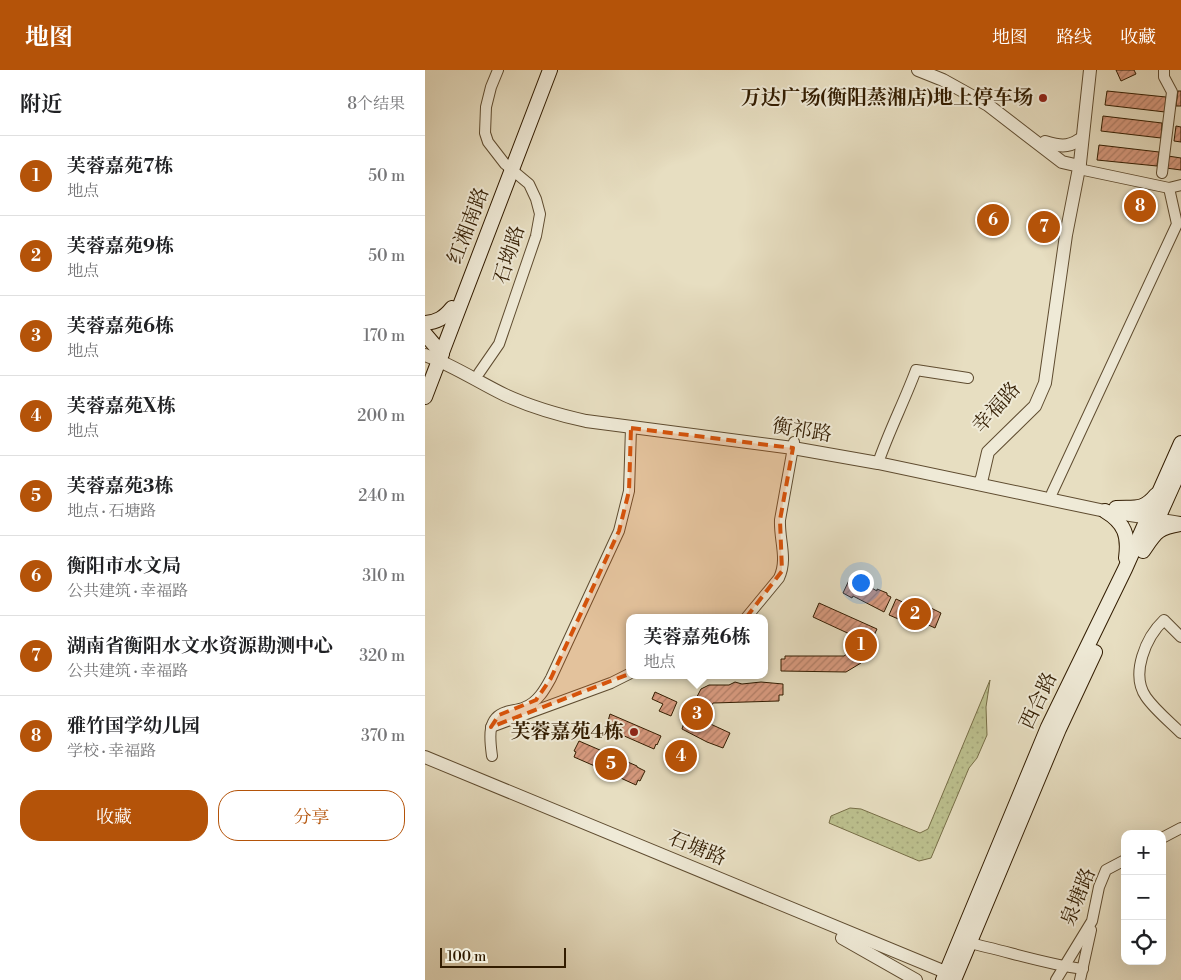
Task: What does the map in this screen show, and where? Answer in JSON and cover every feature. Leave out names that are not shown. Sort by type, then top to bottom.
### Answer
[{"type":"main road","name":"红湘南路","points":[[425,397],[433,353],[509,167],[541,70]]},
{"type":"main road","name":"红湘南路","points":[[425,378],[433,353],[550,70]]},
{"type":"main road","points":[[425,323],[443,318],[452,308]]},
{"type":"main road","points":[[425,334],[433,353]]},
{"type":"main road","name":"西合路","points":[[948,978],[969,942],[1059,729],[1143,551],[1162,486],[1181,443]]},
{"type":"main road","name":"西合路","points":[[948,978],[1048,728],[1125,569],[1181,467]]},
{"type":"main road","points":[[1110,509],[1144,507],[1162,486]]},
{"type":"main road","points":[[1110,509],[1127,537],[1125,569]]},
{"type":"main road","points":[[1143,551],[1157,531],[1167,526],[1181,524]]},
{"type":"street","name":"石坳路","points":[[479,373],[499,344],[536,236],[540,214],[529,184],[509,167],[488,142],[485,134],[486,107],[498,70]]},
{"type":"street","points":[[918,70],[943,80],[988,105],[1062,162],[1169,188],[1181,185]]},
{"type":"street","points":[[935,70],[946,74],[990,100],[1077,167]]},
{"type":"street","name":"幸福路","points":[[1077,167],[1086,70]]},
{"type":"street","name":"幸福路","points":[[980,479],[988,452],[1035,406],[1045,383],[1090,70]]},
{"type":"street","points":[[1162,173],[1172,92],[1164,77],[1164,70]]},
{"type":"street","points":[[1045,142],[1061,147],[1070,146],[1079,140]]},
{"type":"street","points":[[1052,493],[1177,224],[1169,188]]},
{"type":"street","name":"衡祁路","points":[[433,353],[479,373],[509,389],[588,414],[879,460],[1052,493],[1110,509]]},
{"type":"street","name":"衡祁路","points":[[433,353],[507,396],[587,422],[793,445]]},
{"type":"street","points":[[879,460],[892,424],[903,404],[916,370],[968,378]]},
{"type":"street","points":[[492,756],[489,736],[491,727],[499,715],[527,707],[536,700],[551,678],[619,531],[629,491],[631,428]]},
{"type":"street","points":[[749,614],[779,578],[782,571],[784,552],[779,529],[793,445]]},
{"type":"street","name":"衡祁路","points":[[980,479],[1110,509],[1154,516],[1181,524]]},
{"type":"street","name":"衡祁路","points":[[1154,516],[1181,516]]},
{"type":"street","points":[[1181,637],[1164,620],[1154,629],[1142,653],[1139,683],[1146,697],[1181,733]]},
{"type":"street","points":[[491,727],[611,683],[626,676]]},
{"type":"street","name":"石塘路","points":[[425,757],[948,978]]},
{"type":"street","name":"石塘路","points":[[425,766],[843,938],[948,978]]},
{"type":"street","points":[[1166,836],[1181,828]]},
{"type":"street","name":"泉塘路","points":[[1056,980],[1092,921],[1099,887],[1106,870],[1121,862]]},
{"type":"street","points":[[1081,980],[1092,921]]},
{"type":"street","points":[[843,938],[916,980]]},
{"type":"street","points":[[969,942],[1012,952],[1050,964],[1083,969]]},
{"type":"highlighted area","points":[[631,428],[793,448],[780,520],[782,571],[745,619],[707,644],[491,727],[499,715],[536,700],[551,678],[619,531],[629,491]]},
{"type":"green space","points":[[990,680],[986,707],[987,735],[977,758],[969,768],[931,858],[919,861],[829,823],[831,816],[850,808],[861,809],[920,833],[928,829]]},
{"type":"building","points":[[1116,70],[1134,70],[1136,74],[1121,81]]},
{"type":"building","points":[[1107,91],[1166,97],[1165,112],[1105,105]]},
{"type":"building","points":[[1178,91],[1181,91],[1181,106],[1176,106]]},
{"type":"building","points":[[1103,116],[1162,123],[1161,138],[1101,131]]},
{"type":"building","points":[[1176,126],[1181,127],[1181,142],[1174,141]]},
{"type":"building","points":[[1099,145],[1159,152],[1157,166],[1097,160]]},
{"type":"building","points":[[1168,156],[1181,158],[1181,170],[1166,168]]},
{"type":"building","points":[[850,578],[854,580],[854,578],[877,591],[877,589],[887,593],[891,597],[884,612],[843,593]]},
{"type":"building","points":[[896,599],[918,609],[921,603],[941,613],[935,628],[913,618],[910,624],[889,615]]},
{"type":"building","points":[[819,603],[877,629],[861,663],[846,672],[781,671],[781,659],[785,659],[785,656],[844,656],[848,653],[856,637],[813,617]]},
{"type":"building","points":[[735,682],[742,684],[761,682],[783,684],[783,695],[779,695],[779,701],[713,703],[704,721],[730,733],[723,748],[682,729],[686,716],[701,689],[709,685],[729,685]]},
{"type":"building","points":[[655,692],[677,702],[671,716],[659,711],[663,704],[652,699]]},
{"type":"building","name":"芙蓉嘉苑4栋","points":[[610,714],[661,736],[657,745],[654,749],[606,728]]},
{"type":"building","points":[[579,741],[645,771],[640,781],[638,780],[636,785],[615,774],[599,769],[600,767],[574,757],[576,752],[574,751]]},
{"type":"building","points":[[677,741],[694,748],[684,770],[668,763]]},
{"type":"place","name":"万达广场(衡阳蒸湘店)地上停车场","points":[[1043,98]]},
{"type":"place","name":"雅竹国学幼儿园","points":[[1140,206]]},
{"type":"place","name":"衡阳市水文局","points":[[993,220]]},
{"type":"place","name":"湖南省衡阳水文水资源勘测中心","points":[[1044,227]]},
{"type":"place","name":"芙蓉嘉苑9栋","points":[[915,614]]},
{"type":"place","name":"芙蓉嘉苑7栋","points":[[861,645]]},
{"type":"place","name":"芙蓉嘉苑6栋","points":[[697,714]]},
{"type":"place","name":"芙蓉嘉苑4栋","points":[[634,732]]},
{"type":"place","name":"芙蓉嘉苑X栋","points":[[681,756]]},
{"type":"place","name":"芙蓉嘉苑3栋","points":[[611,764]]}]
